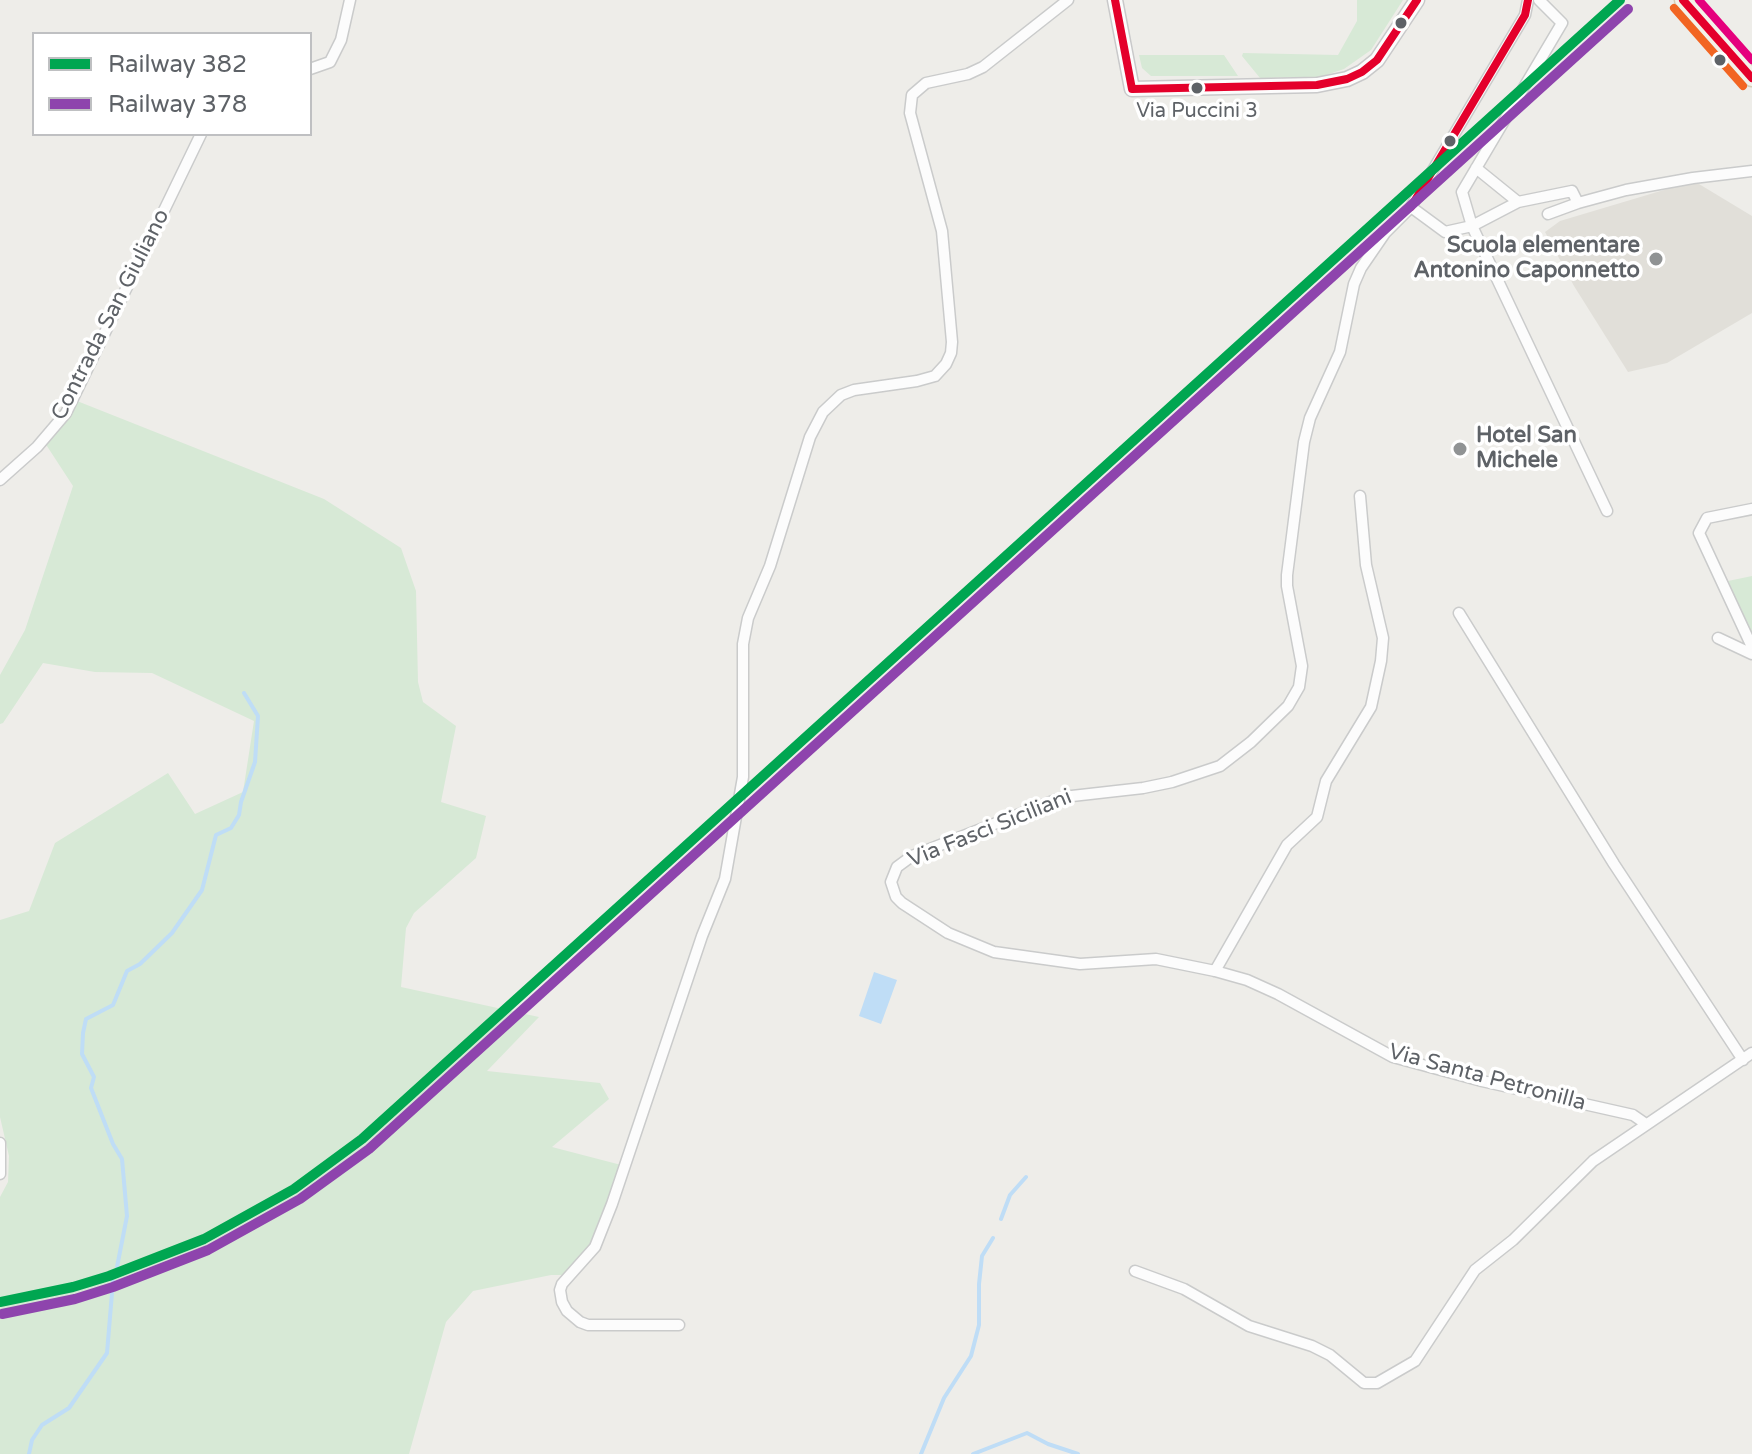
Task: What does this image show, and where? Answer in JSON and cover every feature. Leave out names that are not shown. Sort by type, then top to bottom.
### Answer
[{"type":"main road","points":[[1115,0],[1132,89],[1317,85],[1347,79],[1377,60],[1417,0]]},
{"type":"main road","points":[[1683,0],[1752,78]]},
{"type":"street","points":[[312,68],[330,62],[341,40],[350,0]]},
{"type":"street","points":[[679,1325],[588,1325],[567,1311],[560,1290],[595,1247],[702,936],[725,879],[743,777],[743,644],[748,618],[775,552],[810,437],[823,412],[841,395],[854,390],[935,376],[951,353],[942,231],[910,113],[912,95],[926,83],[968,74],[983,67],[1068,0]]},
{"type":"street","name":"Via Fasci Siciliani","points":[[891,882],[897,867],[912,856],[1063,797],[1172,782],[1220,766],[1251,742],[1288,706],[1299,687],[1302,666],[1287,586],[1304,442],[1310,418],[1340,352],[1354,284],[1385,233],[1411,207],[1525,15],[1528,0]]},
{"type":"street","points":[[1539,0],[1562,23],[1462,192],[1472,226],[1607,511]]},
{"type":"street","name":"Contrada San Giuliano","points":[[0,480],[37,447],[66,413],[200,136]]},
{"type":"street","points":[[1476,168],[1518,202]]},
{"type":"street","points":[[1548,214],[1626,190],[1752,171]]},
{"type":"street","points":[[1411,207],[1445,232],[1472,226],[1518,202],[1572,191],[1578,203]]},
{"type":"street","points":[[1215,971],[1287,845],[1317,817],[1326,781],[1371,707],[1383,638],[1366,565],[1360,496]]},
{"type":"street","points":[[1752,509],[1707,518],[1699,533],[1752,647]]},
{"type":"street","points":[[1135,1271],[1184,1289],[1249,1326],[1312,1346],[1330,1355],[1364,1383],[1377,1383],[1421,1355],[1475,1270],[1513,1240],[1593,1161],[1747,1057],[1643,910],[1459,613]]},
{"type":"street","points":[[1718,638],[1752,654]]},
{"type":"street","name":"Via Santa Petronilla","points":[[891,882],[896,897],[902,903],[948,933],[994,952],[1080,964],[1156,959],[1215,971],[1247,980],[1278,994],[1393,1057],[1482,1081],[1633,1115],[1646,1124]]},
{"type":"street","points":[[0,1143],[0,1174]]},
{"type":"shaded area","name":"Scuola elementare Antonino Caponnetto","points":[[1694,181],[1752,216],[1752,313],[1667,363],[1628,372],[1574,286],[1545,232],[1560,221]]},
{"type":"green space","points":[[1357,0],[1403,0],[1371,50],[1344,69],[1320,77],[1260,78],[1242,56],[1243,53],[1338,55],[1357,21]]},
{"type":"green space","points":[[1139,55],[1224,55],[1238,76],[1151,76],[1142,68]]},
{"type":"green space","points":[[72,399],[324,499],[401,548],[416,591],[418,682],[423,702],[456,726],[441,802],[486,816],[476,858],[414,913],[406,928],[401,987],[539,1017],[487,1071],[600,1083],[609,1099],[552,1147],[625,1166],[595,1247],[570,1275],[551,1275],[473,1291],[446,1322],[409,1454],[0,1454],[0,1197],[8,1182],[9,1156],[0,1117],[0,920],[29,911],[55,843],[168,773],[195,814],[243,792],[254,721],[152,673],[95,672],[43,663],[0,724],[0,675],[25,630],[73,486],[43,440]]},
{"type":"green space","points":[[1752,576],[1752,635],[1728,581]]},
{"type":"water","points":[[874,972],[897,980],[881,1024],[859,1016]]},
{"type":"waterway","points":[[117,1267],[127,1216],[122,1159],[91,1088],[94,1077],[82,1054],[86,1019],[113,1005],[127,971],[140,964],[172,933],[202,890],[216,835],[231,828],[239,815],[255,762],[258,716],[244,693]]},
{"type":"waterway","points":[[1001,1219],[1010,1195],[1026,1177]]},
{"type":"waterway","points":[[921,1454],[944,1398],[971,1356],[979,1325],[982,1256],[993,1238]]},
{"type":"waterway","points":[[29,1454],[32,1440],[42,1425],[69,1408],[107,1353],[113,1281]]},
{"type":"waterway","points":[[973,1454],[1027,1433],[1078,1454]]},
{"type":"rail line","name":"382","points":[[0,1302],[109,1276],[204,1239],[294,1189],[362,1139],[1620,0]]},
{"type":"rail line","name":"378","points":[[2,1314],[75,1299],[208,1250],[300,1199],[369,1149],[1628,9]]},
{"type":"transit line","points":[[1115,0],[1132,89],[1317,85],[1347,79],[1377,60],[1417,0]]},
{"type":"transit line","points":[[1411,207],[1525,15],[1528,0]]},
{"type":"transit line","points":[[1683,0],[1752,78]]},
{"type":"transit line","points":[[1699,0],[1752,60]]},
{"type":"transit line","points":[[1674,8],[1743,86]]},
{"type":"place","name":"Via Puccini 3","points":[[1197,88]]},
{"type":"place","name":"Scuola elementare Antonino Caponnetto","points":[[1656,259]]},
{"type":"place","name":"Hotel San Michele","points":[[1460,449]]}]
